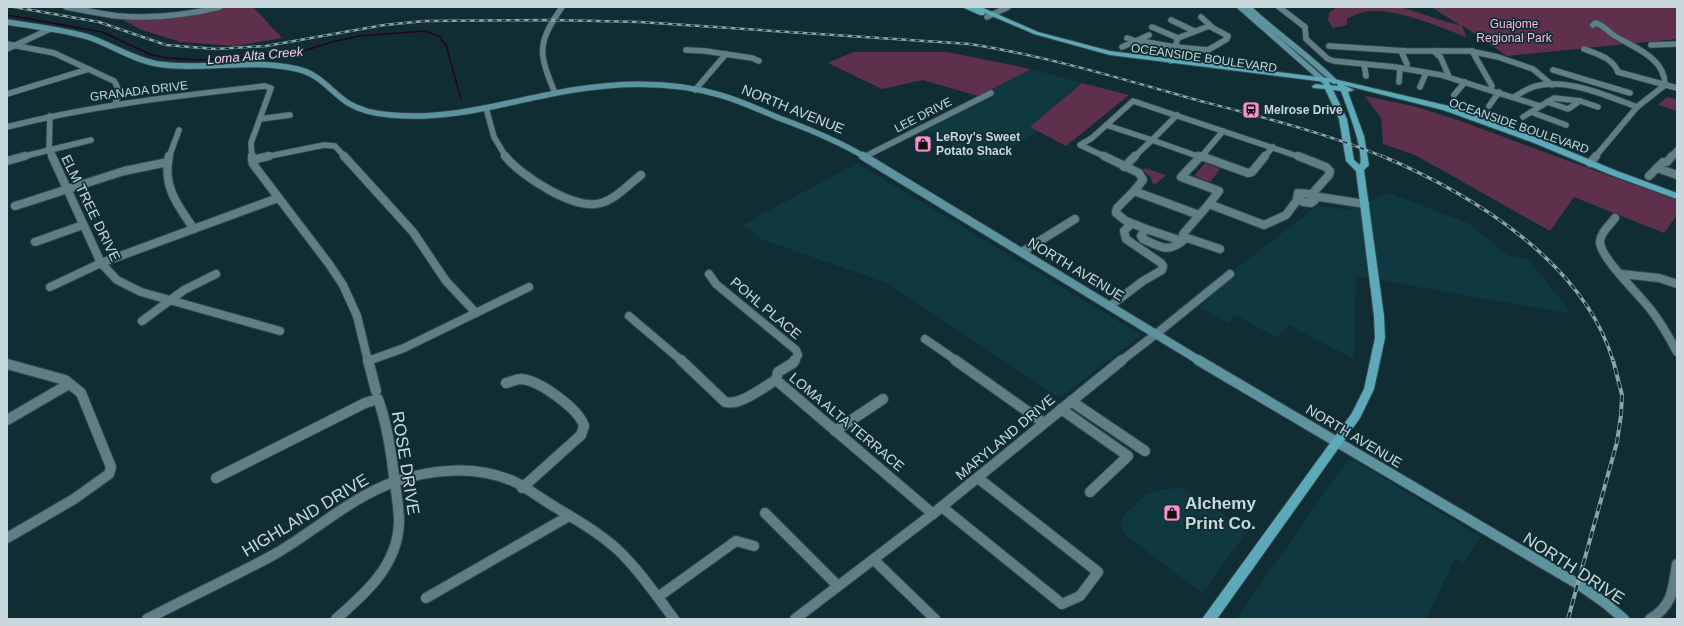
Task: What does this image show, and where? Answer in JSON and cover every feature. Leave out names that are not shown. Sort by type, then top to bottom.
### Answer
[{"type":"main road","name":"OCEANSIDE BOULEVARD","points":[[965,7],[1036,33],[1069,43],[1110,52],[1324,81]]},
{"type":"main road","name":"OCEANSIDE BOULEVARD","points":[[976,7],[990,16],[1029,35],[1064,46],[1112,57],[1162,65],[1332,84],[1407,98],[1446,108],[1563,151],[1590,163]]},
{"type":"main road","points":[[1240,7],[1250,18],[1302,59],[1324,81],[1332,84]]},
{"type":"main road","points":[[1209,619],[1356,415],[1369,389],[1380,338],[1379,316],[1360,170],[1350,160],[1343,119],[1332,84],[1320,66],[1257,17],[1248,7]]},
{"type":"main road","name":"NORTH AVENUE","points":[[7,22],[78,34],[94,39],[136,58],[157,64],[194,67],[267,65],[300,69],[316,75],[327,83],[345,101],[354,106],[389,115],[429,116],[486,108],[584,88],[625,85],[650,85],[695,90],[737,101],[823,134],[864,157],[1156,334],[1507,543]]},
{"type":"main road","points":[[1162,65],[1168,62],[1213,67]]},
{"type":"main road","name":"OCEANSIDE BOULEVARD","points":[[1332,84],[1344,90],[1363,92],[1410,103],[1590,163]]},
{"type":"main road","points":[[1344,90],[1356,120],[1364,148],[1365,165],[1360,170]]},
{"type":"main road","points":[[1590,163],[1677,196]]},
{"type":"main road","name":"NORTH DRIVE","points":[[1507,543],[1578,584],[1605,603],[1624,619]]},
{"type":"street","points":[[66,7],[117,16],[135,17],[184,14],[220,7]]},
{"type":"street","points":[[555,94],[543,65],[541,52],[547,30],[562,7]]},
{"type":"street","points":[[990,16],[1008,7]]},
{"type":"street","points":[[1279,7],[1304,27],[1306,31],[1306,39],[1328,58],[1337,62],[1364,64]]},
{"type":"street","points":[[1127,38],[1136,41],[1197,50],[1208,50],[1227,39],[1228,36],[1212,27],[1201,17]]},
{"type":"street","points":[[1171,20],[1194,30]]},
{"type":"street","points":[[1637,49],[1606,33],[1593,24],[1603,25],[1610,33],[1637,49],[1657,64],[1663,73],[1665,83]]},
{"type":"street","points":[[1171,61],[1178,38],[1194,30],[1209,26],[1212,27]]},
{"type":"street","points":[[1152,27],[1178,38]]},
{"type":"street","points":[[7,49],[50,29]]},
{"type":"street","points":[[1122,47],[1149,35]]},
{"type":"street","points":[[1148,53],[1152,43]]},
{"type":"street","points":[[7,44],[54,53],[114,81],[119,88],[119,94],[115,104]]},
{"type":"street","points":[[1651,46],[1677,44]]},
{"type":"street","points":[[1329,46],[1400,68],[1465,82],[1540,106]]},
{"type":"street","points":[[686,50],[726,54],[752,58],[759,61]]},
{"type":"street","points":[[1195,59],[1197,50]]},
{"type":"street","points":[[1584,50],[1605,58],[1616,66],[1616,73],[1677,86]]},
{"type":"street","points":[[1366,76],[1364,64],[1368,57],[1401,51],[1472,51],[1498,57],[1533,69],[1552,85]]},
{"type":"street","points":[[1401,51],[1408,64]]},
{"type":"street","points":[[1434,51],[1441,58],[1449,78]]},
{"type":"street","points":[[1472,51],[1492,86],[1490,90]]},
{"type":"street","points":[[695,90],[726,54]]},
{"type":"street","points":[[1399,82],[1400,68]]},
{"type":"street","points":[[7,94],[88,69]]},
{"type":"street","points":[[1553,70],[1630,93]]},
{"type":"street","points":[[1420,87],[1426,73]]},
{"type":"street","points":[[1583,89],[1590,81]]},
{"type":"street","points":[[1454,95],[1465,82]]},
{"type":"street","points":[[1590,163],[1637,107],[1665,83]]},
{"type":"street","points":[[1514,97],[1535,86],[1552,85],[1583,89],[1637,107]]},
{"type":"street","name":"GRANADA DRIVE","points":[[7,127],[50,116],[115,104],[265,86],[271,88],[271,91],[260,119]]},
{"type":"street","points":[[1489,106],[1499,92]]},
{"type":"street","name":"LEE DRIVE","points":[[864,157],[991,93]]},
{"type":"street","points":[[1523,117],[1547,102],[1557,98],[1580,101],[1598,107]]},
{"type":"street","points":[[1547,102],[1568,108],[1580,101]]},
{"type":"street","points":[[1220,249],[1146,229],[1131,224],[1121,218],[1116,213],[1117,208],[1143,180],[1142,177],[1139,173],[1080,145],[1092,138],[1106,124],[1133,102],[1273,147],[1329,169],[1329,175],[1313,197]]},
{"type":"street","points":[[486,108],[493,136],[502,154],[515,168],[528,178],[561,195],[587,204],[599,204],[606,201],[641,175]]},
{"type":"street","points":[[1531,112],[1566,125]]},
{"type":"street","points":[[290,115],[260,119],[252,143],[253,164],[330,264],[343,285],[357,316],[376,391]]},
{"type":"street","name":"ELM TREE DRIVE","points":[[50,116],[49,150],[82,225],[106,270],[117,280],[141,292],[280,330]]},
{"type":"street","points":[[1124,167],[1177,116]]},
{"type":"street","points":[[1106,124],[1248,173],[1252,172],[1273,147]]},
{"type":"street","points":[[179,130],[169,153],[167,176],[170,191],[194,229]]},
{"type":"street","points":[[1146,229],[1141,236],[1143,240],[1167,248],[1177,246],[1183,239],[1183,234],[1219,191],[1181,177],[1223,131]]},
{"type":"street","points":[[7,161],[91,140]]},
{"type":"street","points":[[252,160],[324,145],[335,146],[413,232],[446,281],[476,313]]},
{"type":"street","points":[[1649,176],[1663,162],[1667,162],[1677,150]]},
{"type":"street","points":[[15,206],[124,171],[168,162]]},
{"type":"street","points":[[1657,168],[1677,175]]},
{"type":"street","points":[[1134,191],[1199,215]]},
{"type":"street","points":[[1209,204],[1264,225],[1286,215],[1298,199],[1296,196],[1298,193],[1303,192],[1313,197],[1365,206]]},
{"type":"street","points":[[50,287],[101,263],[278,198]]},
{"type":"street","points":[[1615,218],[1600,238],[1599,244],[1603,254],[1663,326],[1674,342],[1677,352]]},
{"type":"street","points":[[1022,252],[1075,219]]},
{"type":"street","points":[[1110,306],[1143,281],[1162,270],[1163,266],[1161,263],[1126,239],[1124,231],[1131,224]]},
{"type":"street","points":[[35,242],[82,225]]},
{"type":"street","points":[[142,321],[184,290],[216,274]]},
{"type":"street","name":"POHL PLACE","points":[[709,274],[716,284],[796,350],[798,355],[793,363],[778,372],[776,380]]},
{"type":"street","name":"MARYLAND DRIVE","points":[[795,619],[837,585],[874,560],[942,507],[1071,400],[1230,274]]},
{"type":"street","points":[[1621,274],[1658,278],[1677,284]]},
{"type":"street","points":[[368,361],[387,355],[418,341],[529,287]]},
{"type":"street","name":"LOMA ALTA TERRACE","points":[[629,316],[700,377],[725,402],[732,404],[739,402],[776,380],[933,514]]},
{"type":"street","points":[[925,339],[1044,423]]},
{"type":"street","points":[[7,364],[65,380],[81,393],[111,467],[109,474],[74,499],[7,538]]},
{"type":"street","points":[[506,383],[522,379],[547,389],[561,399],[584,424],[584,430],[581,435],[522,488]]},
{"type":"street","points":[[7,420],[69,384]]},
{"type":"street","name":"ROSE DRIVE","points":[[216,478],[364,403],[378,398],[392,456],[399,523],[397,544],[388,564],[374,583],[360,599],[336,619]]},
{"type":"street","points":[[835,431],[883,399]]},
{"type":"street","points":[[1071,400],[1145,451]]},
{"type":"street","points":[[1061,409],[1128,456],[1090,492]]},
{"type":"street","name":"HIGHLAND DRIVE","points":[[147,619],[275,554],[294,543],[346,505],[367,493],[415,476],[446,471],[485,472],[513,481],[522,488],[592,529],[622,554],[643,577],[674,619]]},
{"type":"street","points":[[942,507],[1062,604],[1080,596],[1098,572],[978,478]]},
{"type":"street","points":[[765,513],[837,585]]},
{"type":"street","points":[[426,598],[569,516]]},
{"type":"street","points":[[658,597],[736,541],[754,546]]},
{"type":"street","points":[[874,560],[935,619]]},
{"type":"street","points":[[1650,619],[1657,616],[1666,608],[1676,580],[1677,564]]},
{"type":"shaded area","points":[[1031,69],[1082,83],[1030,127],[1038,132],[985,162],[919,126]]},
{"type":"shaded area","points":[[857,163],[1141,335],[1060,398],[884,282],[763,240],[742,225]]},
{"type":"shaded area","points":[[1389,193],[1468,223],[1508,255],[1529,260],[1572,314],[1356,276],[1354,359],[1289,325],[1277,338],[1234,314],[1229,324],[1200,308],[1232,272],[1318,205],[1348,210]]},
{"type":"shaded area","points":[[1346,462],[1357,462],[1481,537],[1464,563],[1455,559],[1426,619],[1236,619]]},
{"type":"shaded area","points":[[1182,488],[1248,530],[1202,593],[1124,534],[1121,525],[1122,518],[1146,494],[1163,489]]},
{"type":"green space","points":[[229,7],[253,7],[282,38],[235,46],[181,42],[142,30],[123,20],[179,17]]},
{"type":"green space","name":"Guajome Regional Park","points":[[1337,7],[1401,7],[1460,25],[1431,7],[1677,7],[1677,39],[1507,56],[1462,25],[1466,37],[1411,17],[1388,12],[1369,11],[1361,13],[1347,19],[1347,25],[1333,28],[1328,20],[1329,13]]},
{"type":"green space","points":[[853,52],[947,52],[1031,69],[978,96],[923,80],[882,89],[828,63]]},
{"type":"green space","points":[[1082,83],[1129,95],[1066,146],[1030,127]]},
{"type":"green space","points":[[1365,96],[1413,106],[1458,120],[1677,200],[1677,215],[1664,233],[1574,197],[1550,231],[1415,155],[1383,144],[1381,118]]},
{"type":"green space","points":[[1667,97],[1677,99],[1677,111],[1658,105]]},
{"type":"green space","points":[[1205,163],[1220,169],[1210,182],[1194,176]]},
{"type":"green space","points":[[1145,168],[1166,175],[1156,184],[1152,183],[1151,178],[1143,170]]},
{"type":"waterway","name":"Loma Alta Creek","points":[[7,15],[102,32],[152,55],[168,58],[198,60],[294,54],[332,42],[359,36],[425,31],[440,37],[446,45],[461,99]]},
{"type":"railway","points":[[14,7],[99,22],[166,45],[216,49],[266,46],[384,25],[425,21],[553,20],[640,22],[970,44],[1054,61],[1290,125],[1338,140],[1384,157]]},
{"type":"railway","points":[[1382,156],[1452,190],[1487,211],[1520,236],[1551,263],[1577,293],[1598,325],[1613,361]]},
{"type":"railway","points":[[1568,619],[1617,442],[1622,395],[1613,360]]},
{"type":"place","name":"Melrose Drive","points":[[1251,110]]},
{"type":"place","name":"LeRoy's Sweet Potato Shack","points":[[923,144]]},
{"type":"place","name":"Alchemy Print Co.","points":[[1172,513]]}]
